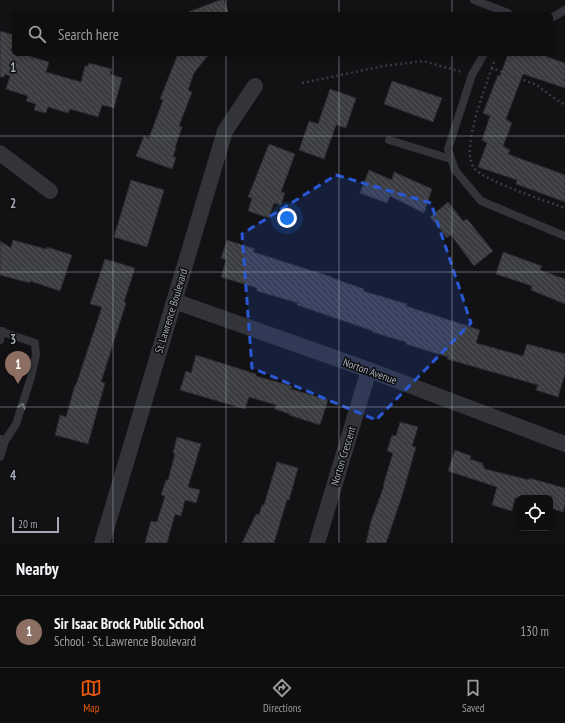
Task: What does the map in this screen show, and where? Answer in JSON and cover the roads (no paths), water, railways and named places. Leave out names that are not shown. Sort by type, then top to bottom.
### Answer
[{"type":"street","name":"St. Lawrence Boulevard","points":[[102,543],[225,131],[255,86]]},
{"type":"street","points":[[0,153],[50,192]]},
{"type":"street","name":"Norton Avenue","points":[[174,301],[369,370],[565,444]]},
{"type":"street","name":"Norton Crescent","points":[[317,543],[369,370]]},
{"type":"lane","points":[[474,0],[505,12]]},
{"type":"lane","points":[[553,17],[565,10]]},
{"type":"lane","points":[[483,56],[472,75],[448,150],[455,170],[481,202],[565,236]]},
{"type":"lane","points":[[388,140],[451,159]]},
{"type":"lane","points":[[0,457],[2,440],[16,424],[31,377],[36,355],[35,343],[1,334]]},
{"type":"place","name":"Sir Isaac Brock Public School","points":[[18,384]]}]
